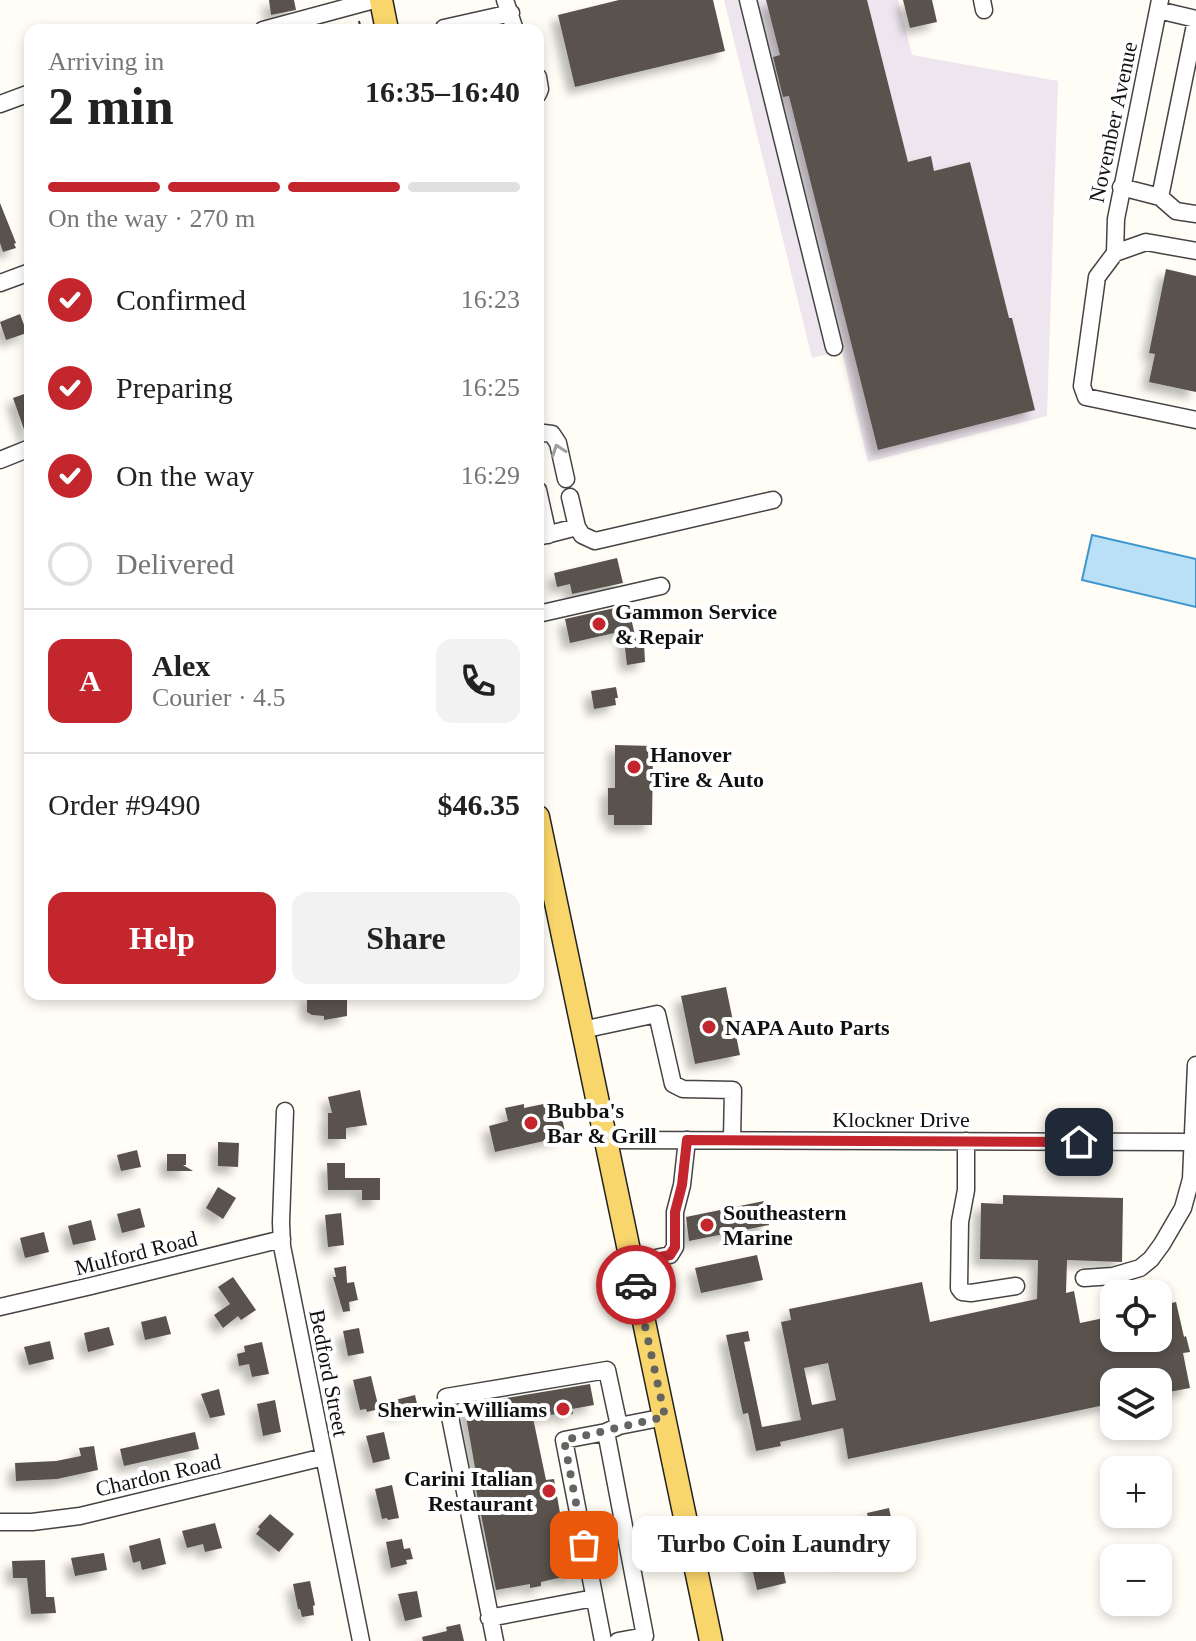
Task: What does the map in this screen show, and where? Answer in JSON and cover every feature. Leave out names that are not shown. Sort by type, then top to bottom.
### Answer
[{"type":"main road","points":[[381,0],[386,24]]},
{"type":"main road","points":[[544,875],[582,1030],[711,1641]]},
{"type":"street","points":[[282,24],[344,4],[374,0]]},
{"type":"street","points":[[748,0],[834,347]]},
{"type":"street","points":[[1159,5],[1196,20],[1160,197]]},
{"type":"street","name":"November Avenue","points":[[1115,253],[1121,187],[1159,5]]},
{"type":"street","points":[[478,24],[512,20]]},
{"type":"street","points":[[0,104],[24,95]]},
{"type":"street","points":[[1121,187],[1160,197],[1176,211],[1196,214]]},
{"type":"street","points":[[1196,251],[1146,242],[1115,253],[1097,277],[1082,386],[1086,397],[1196,420]]},
{"type":"street","points":[[0,283],[24,274]]},
{"type":"street","points":[[544,433],[552,434],[558,443],[566,479]]},
{"type":"street","points":[[0,460],[24,450]]},
{"type":"street","points":[[570,497],[577,527],[582,535],[595,541],[773,500]]},
{"type":"street","points":[[544,536],[577,527]]},
{"type":"street","points":[[544,613],[661,586]]},
{"type":"street","points":[[582,1030],[657,1014],[673,1084],[683,1089],[733,1090],[732,1140]]},
{"type":"street","points":[[1084,1278],[1128,1273],[1140,1268],[1162,1244],[1183,1208],[1191,1179],[1196,1065]]},
{"type":"street","name":"Bedford Street","points":[[285,1111],[282,1239],[288,1281],[361,1641]]},
{"type":"street","name":"Klockner Drive","points":[[605,1140],[1194,1142]]},
{"type":"street","points":[[632,1263],[670,1255],[675,1247],[675,1212],[682,1185],[687,1140]]},
{"type":"street","points":[[966,1141],[959,1288],[962,1292],[971,1293],[1016,1286]]},
{"type":"street","name":"Mulford Road","points":[[0,1307],[282,1239]]},
{"type":"street","points":[[495,1641],[446,1397],[607,1370],[612,1429],[645,1636],[618,1641]]},
{"type":"street","points":[[603,1641],[564,1440],[665,1417]]},
{"type":"street","name":"Chardon Road","points":[[0,1522],[80,1516],[324,1457]]},
{"type":"street","points":[[489,1618],[594,1598]]},
{"type":"shaded area","points":[[724,0],[898,0],[912,55],[1058,81],[1047,416],[868,462],[842,351],[812,358]]},
{"type":"water","points":[[1092,535],[1196,559],[1196,607],[1082,580]]},
{"type":"building","points":[[269,0],[294,0],[296,10],[271,15]]},
{"type":"building","points":[[619,0],[713,0],[725,51],[575,87],[558,15]]},
{"type":"building","points":[[766,0],[867,0],[908,162],[931,156],[934,171],[970,162],[1035,410],[878,450],[789,96],[783,97],[773,57],[780,55]]},
{"type":"building","points":[[903,0],[932,0],[937,22],[910,28]]},
{"type":"building","points":[[0,203],[16,243],[16,248],[3,252],[0,243]]},
{"type":"building","points":[[1166,269],[1196,276],[1196,392],[1149,382],[1155,354],[1149,353]]},
{"type":"building","points":[[20,314],[24,334],[6,340],[0,322]]},
{"type":"building","points":[[24,394],[24,429],[13,398]]},
{"type":"building","points":[[617,558],[623,583],[572,594],[570,584],[557,587],[554,573]]},
{"type":"building","name":"Gammon Service & Repair","points":[[628,605],[637,644],[644,643],[645,662],[627,665],[623,631],[570,643],[565,619]]},
{"type":"building","points":[[616,687],[616,705],[594,709],[591,691]]},
{"type":"building","name":"Hanover Tire & Auto","points":[[615,745],[653,746],[652,825],[614,825],[614,815],[608,815],[608,788],[615,788]]},
{"type":"building","points":[[726,987],[740,1055],[695,1064],[681,996]]},
{"type":"building","points":[[307,1000],[347,1000],[347,1016],[324,1020],[324,1016],[307,1012]]},
{"type":"building","points":[[360,1090],[367,1125],[346,1128],[346,1139],[328,1139],[328,1113],[332,1113],[328,1097]]},
{"type":"building","name":"Bubba's Bar & Grill","points":[[558,1101],[566,1136],[495,1152],[489,1126],[508,1121],[505,1108],[524,1104],[524,1108]]},
{"type":"building","points":[[218,1142],[239,1143],[238,1167],[218,1166]]},
{"type":"building","points":[[137,1150],[141,1167],[121,1171],[117,1155]]},
{"type":"building","points":[[167,1154],[186,1154],[186,1165],[183,1165],[193,1171],[167,1171]]},
{"type":"building","points":[[327,1163],[345,1163],[345,1178],[380,1178],[380,1200],[362,1200],[362,1190],[328,1190]]},
{"type":"building","points":[[218,1187],[236,1198],[223,1219],[206,1208]]},
{"type":"building","points":[[1003,1195],[1123,1198],[1122,1262],[1067,1260],[1066,1293],[1074,1291],[1080,1323],[1100,1319],[1100,1352],[1172,1352],[1172,1303],[1176,1302],[1190,1352],[1183,1353],[1190,1388],[1172,1391],[1172,1368],[1100,1368],[1100,1406],[848,1459],[843,1428],[780,1442],[781,1446],[756,1451],[748,1413],[743,1414],[726,1335],[748,1331],[750,1341],[744,1342],[762,1427],[801,1420],[781,1322],[791,1320],[789,1309],[922,1282],[930,1322],[1037,1299],[1038,1260],[980,1259],[981,1203],[1003,1204]],"holes":[[[828,1363],[836,1400],[812,1405],[804,1368]]]},
{"type":"building","points":[[764,1201],[769,1225],[689,1241],[686,1217]]},
{"type":"building","points":[[140,1208],[145,1227],[122,1233],[117,1214]]},
{"type":"building","points":[[341,1213],[344,1245],[328,1247],[325,1215]]},
{"type":"building","points":[[91,1220],[96,1240],[73,1245],[68,1226]]},
{"type":"building","points":[[44,1232],[49,1252],[25,1258],[20,1238]]},
{"type":"building","points":[[757,1255],[763,1280],[701,1293],[695,1268]]},
{"type":"building","points":[[346,1266],[347,1283],[354,1282],[358,1300],[349,1302],[350,1311],[343,1312],[333,1277],[336,1277],[334,1268]]},
{"type":"building","points":[[233,1277],[256,1310],[241,1320],[238,1316],[223,1328],[214,1315],[230,1304],[218,1287]]},
{"type":"building","points":[[166,1316],[171,1334],[145,1340],[141,1322]]},
{"type":"building","points":[[109,1327],[114,1345],[88,1352],[84,1333]]},
{"type":"building","points":[[359,1328],[364,1353],[348,1356],[343,1331]]},
{"type":"building","points":[[50,1341],[54,1359],[29,1365],[24,1347]]},
{"type":"building","points":[[262,1342],[269,1374],[252,1377],[249,1364],[239,1366],[237,1354],[245,1352],[244,1346]]},
{"type":"building","points":[[371,1376],[379,1409],[367,1412],[366,1409],[360,1410],[353,1380]]},
{"type":"building","points":[[590,1384],[594,1405],[572,1409],[573,1414],[533,1418],[546,1480],[554,1479],[571,1575],[541,1582],[541,1586],[530,1588],[530,1584],[496,1590],[474,1479],[477,1479],[464,1405]]},
{"type":"building","points":[[219,1389],[225,1415],[210,1418],[201,1394]]},
{"type":"building","points":[[415,1395],[418,1408],[394,1414],[391,1401]]},
{"type":"building","points":[[275,1400],[281,1432],[263,1436],[257,1404]]},
{"type":"building","points":[[195,1432],[199,1449],[124,1466],[120,1449]]},
{"type":"building","points":[[384,1432],[390,1459],[373,1463],[366,1436]]},
{"type":"building","points":[[94,1446],[98,1470],[57,1479],[16,1481],[15,1463],[81,1456],[79,1448]]},
{"type":"building","points":[[392,1485],[399,1518],[382,1519],[375,1489]]},
{"type":"building","points":[[889,1508],[897,1545],[837,1559],[834,1545],[872,1536],[867,1513]]},
{"type":"building","points":[[270,1514],[294,1534],[279,1552],[256,1534]]},
{"type":"building","points":[[755,1520],[759,1536],[799,1526],[802,1537],[769,1545],[775,1570],[783,1569],[786,1583],[757,1590],[746,1542],[724,1547],[720,1529]]},
{"type":"building","points":[[215,1523],[222,1548],[205,1552],[203,1544],[187,1548],[182,1531]]},
{"type":"building","points":[[160,1538],[166,1564],[142,1570],[140,1561],[133,1563],[129,1546]]},
{"type":"building","points":[[402,1539],[404,1549],[410,1548],[413,1559],[391,1568],[386,1542]]},
{"type":"building","points":[[104,1553],[107,1570],[75,1576],[71,1558]]},
{"type":"building","points":[[45,1560],[46,1597],[54,1597],[56,1613],[31,1614],[27,1578],[13,1578],[12,1561]]},
{"type":"building","points":[[310,1581],[314,1615],[302,1617],[293,1584]]},
{"type":"building","points":[[417,1591],[422,1617],[405,1621],[398,1594]]},
{"type":"building","points":[[460,1624],[464,1641],[423,1641],[422,1637],[447,1631],[446,1627]]},
{"type":"way so far","points":[[584,1545],[564,1440],[665,1417],[636,1285]]},
{"type":"place","name":"Gammon Service & Repair","points":[[599,624]]},
{"type":"place","name":"Hanover Tire & Auto","points":[[634,767]]},
{"type":"place","name":"NAPA Auto Parts","points":[[709,1027]]},
{"type":"place","name":"Bubba's Bar & Grill","points":[[531,1123]]},
{"type":"place","name":"Southeastern Marine","points":[[707,1225]]},
{"type":"place","name":"Sherwin-Williams","points":[[563,1409]]},
{"type":"place","name":"Carini Italian Restaurant","points":[[549,1491]]},
{"type":"place","name":"Turbo Coin Laundry","points":[[584,1545]]},
{"type":"route","points":[[636,1285],[632,1263],[670,1255],[675,1247],[674,1219],[687,1140],[1079,1142]]}]
